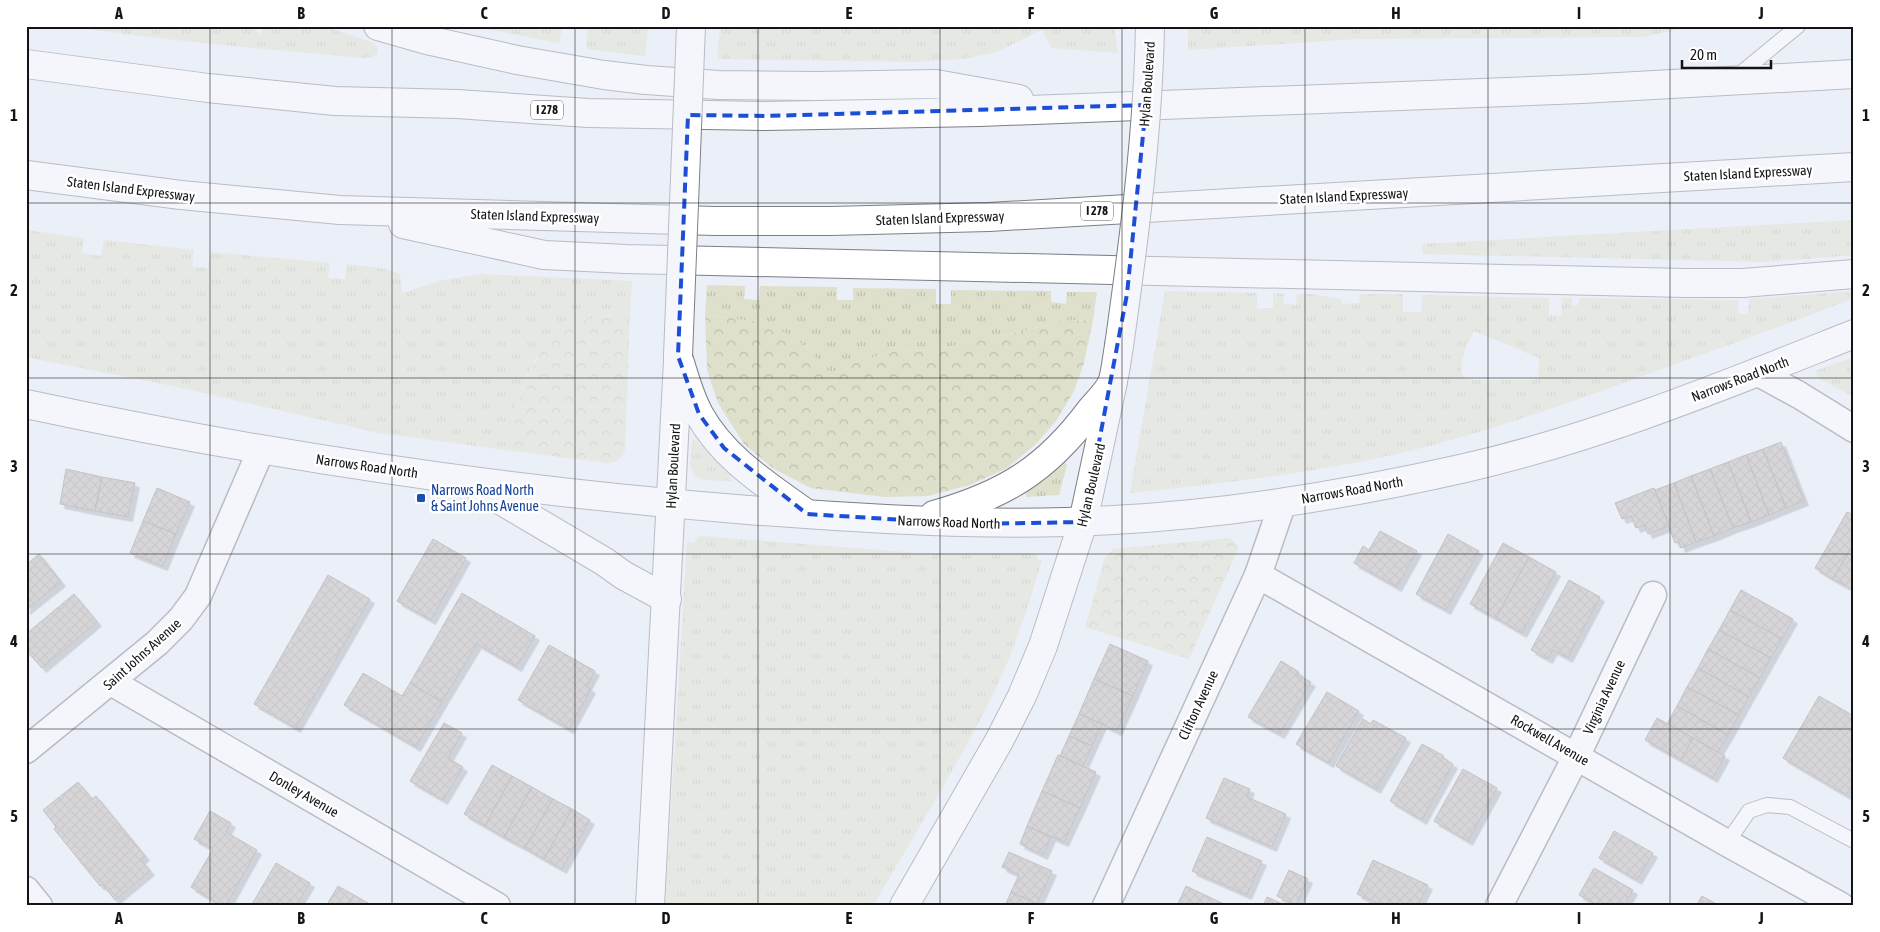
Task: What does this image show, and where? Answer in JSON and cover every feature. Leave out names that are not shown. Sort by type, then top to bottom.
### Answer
[{"type":"main road","points":[[378,26],[427,40],[517,60],[629,78],[718,85],[936,84],[1070,108]]},
{"type":"main road","name":"Hylan Boulevard","points":[[650,906],[672,504],[691,26]]},
{"type":"main road","points":[[1138,26],[1149,56]]},
{"type":"main road","name":"Hylan Boulevard","points":[[904,906],[974,787],[1022,696],[1043,646],[1082,522],[1113,382],[1119,346],[1139,190],[1150,26]]},
{"type":"main road","name":"I 278","points":[[26,64],[198,87],[335,102],[457,104],[588,113],[766,116],[1070,108],[1582,89],[1854,74]]},
{"type":"main road","name":"Staten Island Expressway","points":[[26,176],[181,195],[340,210],[715,221],[886,221],[989,217],[1854,166]]},
{"type":"main road","points":[[340,210],[544,256],[974,268],[1649,282],[1743,283],[1854,274]]},
{"type":"main road","name":"Narrows Road North","points":[[26,404],[151,430],[261,450],[360,466],[578,494],[672,504],[916,521],[1009,524],[1082,522],[1283,502],[1416,478],[1520,454],[1571,441],[1622,424],[1854,334]]},
{"type":"main road","points":[[678,356],[688,391],[698,414],[710,431],[738,462],[807,514]]},
{"type":"main road","points":[[916,521],[991,496],[1029,474],[1047,459],[1079,426],[1113,382]]},
{"type":"main road","points":[[465,479],[605,562],[623,575],[667,599]]},
{"type":"street","points":[[1757,372],[1854,429]]},
{"type":"street","name":"Saint Johns Avenue","points":[[30,738],[111,682],[157,643],[181,619],[198,596],[261,450]]},
{"type":"street","name":"Clifton Avenue","points":[[1106,906],[1258,575],[1283,502]]},
{"type":"street","name":"Rockwell Avenue","points":[[1258,575],[1841,906]]},
{"type":"street","name":"Virginia Avenue","points":[[1499,906],[1577,755],[1653,595]]},
{"type":"street","name":"Donley Avenue","points":[[111,682],[497,906]]},
{"type":"street","points":[[26,890],[39,906]]},
{"type":"lane","points":[[1730,81],[1798,26]]},
{"type":"lane","points":[[1727,843],[1749,811],[1767,805],[1790,807],[1854,841]]},
{"type":"highlighted area","points":[[1146,105],[1127,294],[1083,522],[969,524],[807,514],[724,448],[699,414],[678,356],[688,115],[766,116]]},
{"type":"green space","points":[[68,26],[249,26],[261,34],[264,26],[324,26],[374,43],[378,48],[377,55],[365,58],[179,40]]},
{"type":"green space","points":[[471,26],[555,26],[562,28],[559,43]]},
{"type":"green space","points":[[588,26],[648,26],[645,56],[586,49]]},
{"type":"green space","points":[[720,26],[1114,26],[1118,53],[1051,48],[1042,30],[997,52],[963,59],[914,62],[717,59]]},
{"type":"green space","points":[[1188,26],[1695,26],[1642,37],[1357,39],[1188,50]]},
{"type":"green space","points":[[1854,220],[1854,255],[1766,262],[1423,254],[1422,244]]},
{"type":"green space","points":[[26,230],[84,238],[82,253],[101,256],[104,240],[194,250],[192,267],[208,268],[210,252],[330,263],[328,278],[345,279],[347,264],[387,269],[400,274],[402,293],[443,280],[482,274],[632,281],[630,313],[596,317],[536,358],[517,402],[506,450],[379,433],[173,386],[26,357]]},
{"type":"green space","points":[[707,285],[745,286],[744,299],[759,300],[760,286],[837,287],[837,300],[853,300],[853,288],[936,289],[936,304],[951,304],[951,290],[1051,291],[1051,302],[1066,304],[1067,292],[1097,292],[1093,320],[1062,321],[933,350],[896,351],[857,361],[844,371],[830,372],[806,346],[725,317],[705,316]]},
{"type":"green space","points":[[1165,291],[1257,293],[1257,309],[1273,308],[1273,293],[1284,294],[1283,304],[1296,305],[1297,294],[1311,294],[1341,299],[1342,304],[1359,303],[1360,294],[1403,294],[1403,312],[1421,312],[1422,295],[1549,298],[1549,315],[1561,316],[1562,298],[1572,298],[1572,306],[1578,305],[1579,298],[1738,300],[1739,314],[1748,314],[1749,299],[1854,291],[1854,298],[1569,403],[1499,426],[1428,446],[1327,468],[1130,493]],"holes":[[[1474,331],[1539,358],[1538,378],[1534,380],[1473,380],[1463,377],[1461,366],[1464,353]]]},
{"type":"green space","points":[[630,313],[625,449],[621,458],[607,463],[506,450],[518,401],[530,371],[549,344],[574,324],[595,318]]},
{"type":"green space","points":[[705,316],[757,322],[781,331],[804,345],[830,372],[844,371],[857,361],[896,351],[933,350],[1062,321],[1093,320],[1084,363],[1074,391],[1056,421],[1036,444],[1007,468],[970,485],[928,496],[884,497],[811,488],[774,469],[744,444],[718,403],[707,370]]},
{"type":"green space","points":[[1854,357],[1854,397],[1818,378],[1815,371]]},
{"type":"green space","points":[[693,439],[730,476],[731,481],[704,480],[694,476],[690,465]]},
{"type":"green space","points":[[1065,462],[1067,466],[1059,495],[1026,497],[1026,493]]},
{"type":"green space","points":[[701,536],[918,553],[1036,553],[1038,560],[1042,560],[1021,626],[995,690],[951,772],[873,906],[665,906],[687,542],[694,543]]},
{"type":"green space","points":[[1230,538],[1239,547],[1189,659],[1085,627],[1105,558],[1113,549]]},
{"type":"building","points":[[1781,442],[1804,501],[1786,508],[1763,449]]},
{"type":"building","points":[[1763,449],[1786,508],[1769,515],[1746,455]]},
{"type":"building","points":[[1746,455],[1769,515],[1751,522],[1728,462]]},
{"type":"building","points":[[1728,462],[1751,522],[1733,528],[1710,469]]},
{"type":"building","points":[[66,469],[102,477],[95,511],[60,504]]},
{"type":"building","points":[[1710,469],[1733,528],[1714,536],[1691,476]]},
{"type":"building","points":[[1691,476],[1714,536],[1696,542],[1674,483]]},
{"type":"building","points":[[102,477],[135,483],[128,517],[95,511]]},
{"type":"building","points":[[1674,483],[1696,542],[1681,548],[1679,542],[1675,543],[1655,490]]},
{"type":"building","points":[[157,488],[190,502],[176,534],[143,521]]},
{"type":"building","points":[[1654,488],[1669,526],[1648,534],[1644,525],[1636,528],[1631,516],[1622,519],[1615,503]]},
{"type":"building","points":[[1847,512],[1854,515],[1854,543],[1833,579],[1815,568]]},
{"type":"building","points":[[143,521],[176,534],[163,566],[130,553]]},
{"type":"building","points":[[1380,531],[1417,551],[1397,587],[1354,563],[1363,546],[1369,550]]},
{"type":"building","points":[[1448,534],[1479,551],[1446,610],[1416,594]]},
{"type":"building","points":[[433,539],[466,558],[431,620],[397,601]]},
{"type":"building","points":[[1503,543],[1529,557],[1496,618],[1470,604]]},
{"type":"building","points":[[1854,543],[1854,586],[1852,589],[1833,579]]},
{"type":"building","points":[[39,554],[61,582],[26,610],[26,565]]},
{"type":"building","points":[[1529,557],[1556,572],[1522,633],[1496,618]]},
{"type":"building","points":[[328,575],[370,599],[296,728],[254,704]]},
{"type":"building","points":[[1569,580],[1600,597],[1568,658],[1553,650],[1548,659],[1531,650]]},
{"type":"building","points":[[1741,590],[1793,619],[1782,639],[1730,610]]},
{"type":"building","points":[[462,593],[535,636],[517,667],[477,644],[442,702],[410,683]]},
{"type":"building","points":[[74,594],[97,622],[42,668],[26,650],[26,634]]},
{"type":"building","points":[[1730,610],[1782,639],[1771,658],[1719,630]]},
{"type":"building","points":[[1719,630],[1771,658],[1760,678],[1708,649]]},
{"type":"building","points":[[1110,644],[1148,661],[1133,696],[1094,679]]},
{"type":"building","points":[[549,645],[595,671],[587,686],[591,689],[569,729],[518,700]]},
{"type":"building","points":[[1708,649],[1760,678],[1749,697],[1698,668]]},
{"type":"building","points":[[1281,661],[1299,672],[1297,675],[1311,682],[1280,734],[1248,717]]},
{"type":"building","points":[[1698,668],[1749,697],[1739,715],[1687,687]]},
{"type":"building","points":[[363,673],[402,696],[410,683],[442,702],[416,747],[344,705]]},
{"type":"building","points":[[1094,679],[1133,696],[1117,731],[1079,714]]},
{"type":"building","points":[[1687,687],[1739,715],[1728,735],[1677,706]]},
{"type":"building","points":[[1327,692],[1359,711],[1329,763],[1296,744]]},
{"type":"building","points":[[1819,696],[1854,716],[1854,782],[1846,795],[1783,758]]},
{"type":"building","points":[[1677,706],[1728,735],[1718,752],[1667,724]]},
{"type":"building","points":[[1079,714],[1102,724],[1092,746],[1069,736]]},
{"type":"building","points":[[1657,718],[1693,738],[1681,760],[1645,740]]},
{"type":"building","points":[[1363,719],[1371,724],[1373,720],[1406,738],[1376,789],[1336,766]]},
{"type":"building","points":[[444,723],[462,733],[448,758],[463,767],[443,800],[410,781]]},
{"type":"building","points":[[1069,736],[1092,746],[1083,766],[1060,756]]},
{"type":"building","points":[[1693,738],[1725,756],[1713,778],[1681,760]]},
{"type":"building","points":[[1422,744],[1444,756],[1443,758],[1453,764],[1422,820],[1390,801]]},
{"type":"building","points":[[1058,755],[1096,772],[1080,808],[1042,791]]},
{"type":"building","points":[[492,765],[512,776],[485,826],[464,814]]},
{"type":"building","points":[[1463,769],[1497,788],[1468,841],[1434,821]]},
{"type":"building","points":[[512,776],[532,787],[504,837],[485,826]]},
{"type":"building","points":[[1224,778],[1250,789],[1247,797],[1286,814],[1272,847],[1206,818]]},
{"type":"building","points":[[78,782],[92,799],[96,796],[145,856],[141,860],[150,871],[115,900],[102,884],[100,886],[54,829],[56,827],[43,810]]},
{"type":"building","points":[[532,787],[553,799],[525,848],[504,837]]},
{"type":"building","points":[[1042,791],[1080,808],[1064,842],[1027,826]]},
{"type":"building","points":[[553,799],[572,809],[544,859],[525,848]]},
{"type":"building","points":[[572,809],[590,820],[562,869],[544,859]]},
{"type":"building","points":[[210,811],[231,823],[226,832],[257,850],[226,906],[222,906],[191,887],[213,849],[194,839]]},
{"type":"building","points":[[1027,826],[1051,837],[1043,855],[1020,844]]},
{"type":"building","points":[[1614,831],[1653,853],[1637,880],[1599,858]]},
{"type":"building","points":[[1207,837],[1262,861],[1247,895],[1192,871]]},
{"type":"building","points":[[1009,852],[1052,871],[1037,904],[1011,892],[1019,875],[1002,867]]},
{"type":"building","points":[[1373,860],[1428,885],[1418,906],[1383,906],[1357,894]]},
{"type":"building","points":[[276,863],[310,883],[296,906],[251,906]]},
{"type":"building","points":[[1594,868],[1633,890],[1624,906],[1599,906],[1579,895]]},
{"type":"building","points":[[1289,870],[1308,879],[1296,905],[1277,896]]},
{"type":"building","points":[[338,886],[354,895],[347,906],[326,906]]},
{"type":"building","points":[[1186,886],[1228,906],[1177,906]]},
{"type":"building","points":[[1011,892],[1037,904],[1036,906],[1005,906]]},
{"type":"building","points":[[354,895],[370,904],[368,906],[347,906]]},
{"type":"building","points":[[1702,896],[1720,906],[1696,906]]},
{"type":"building","points":[[1267,897],[1287,906],[1263,906]]},
{"type":"place","name":"Narrows Road North & Saint Johns Avenue","points":[[421,498]]}]
